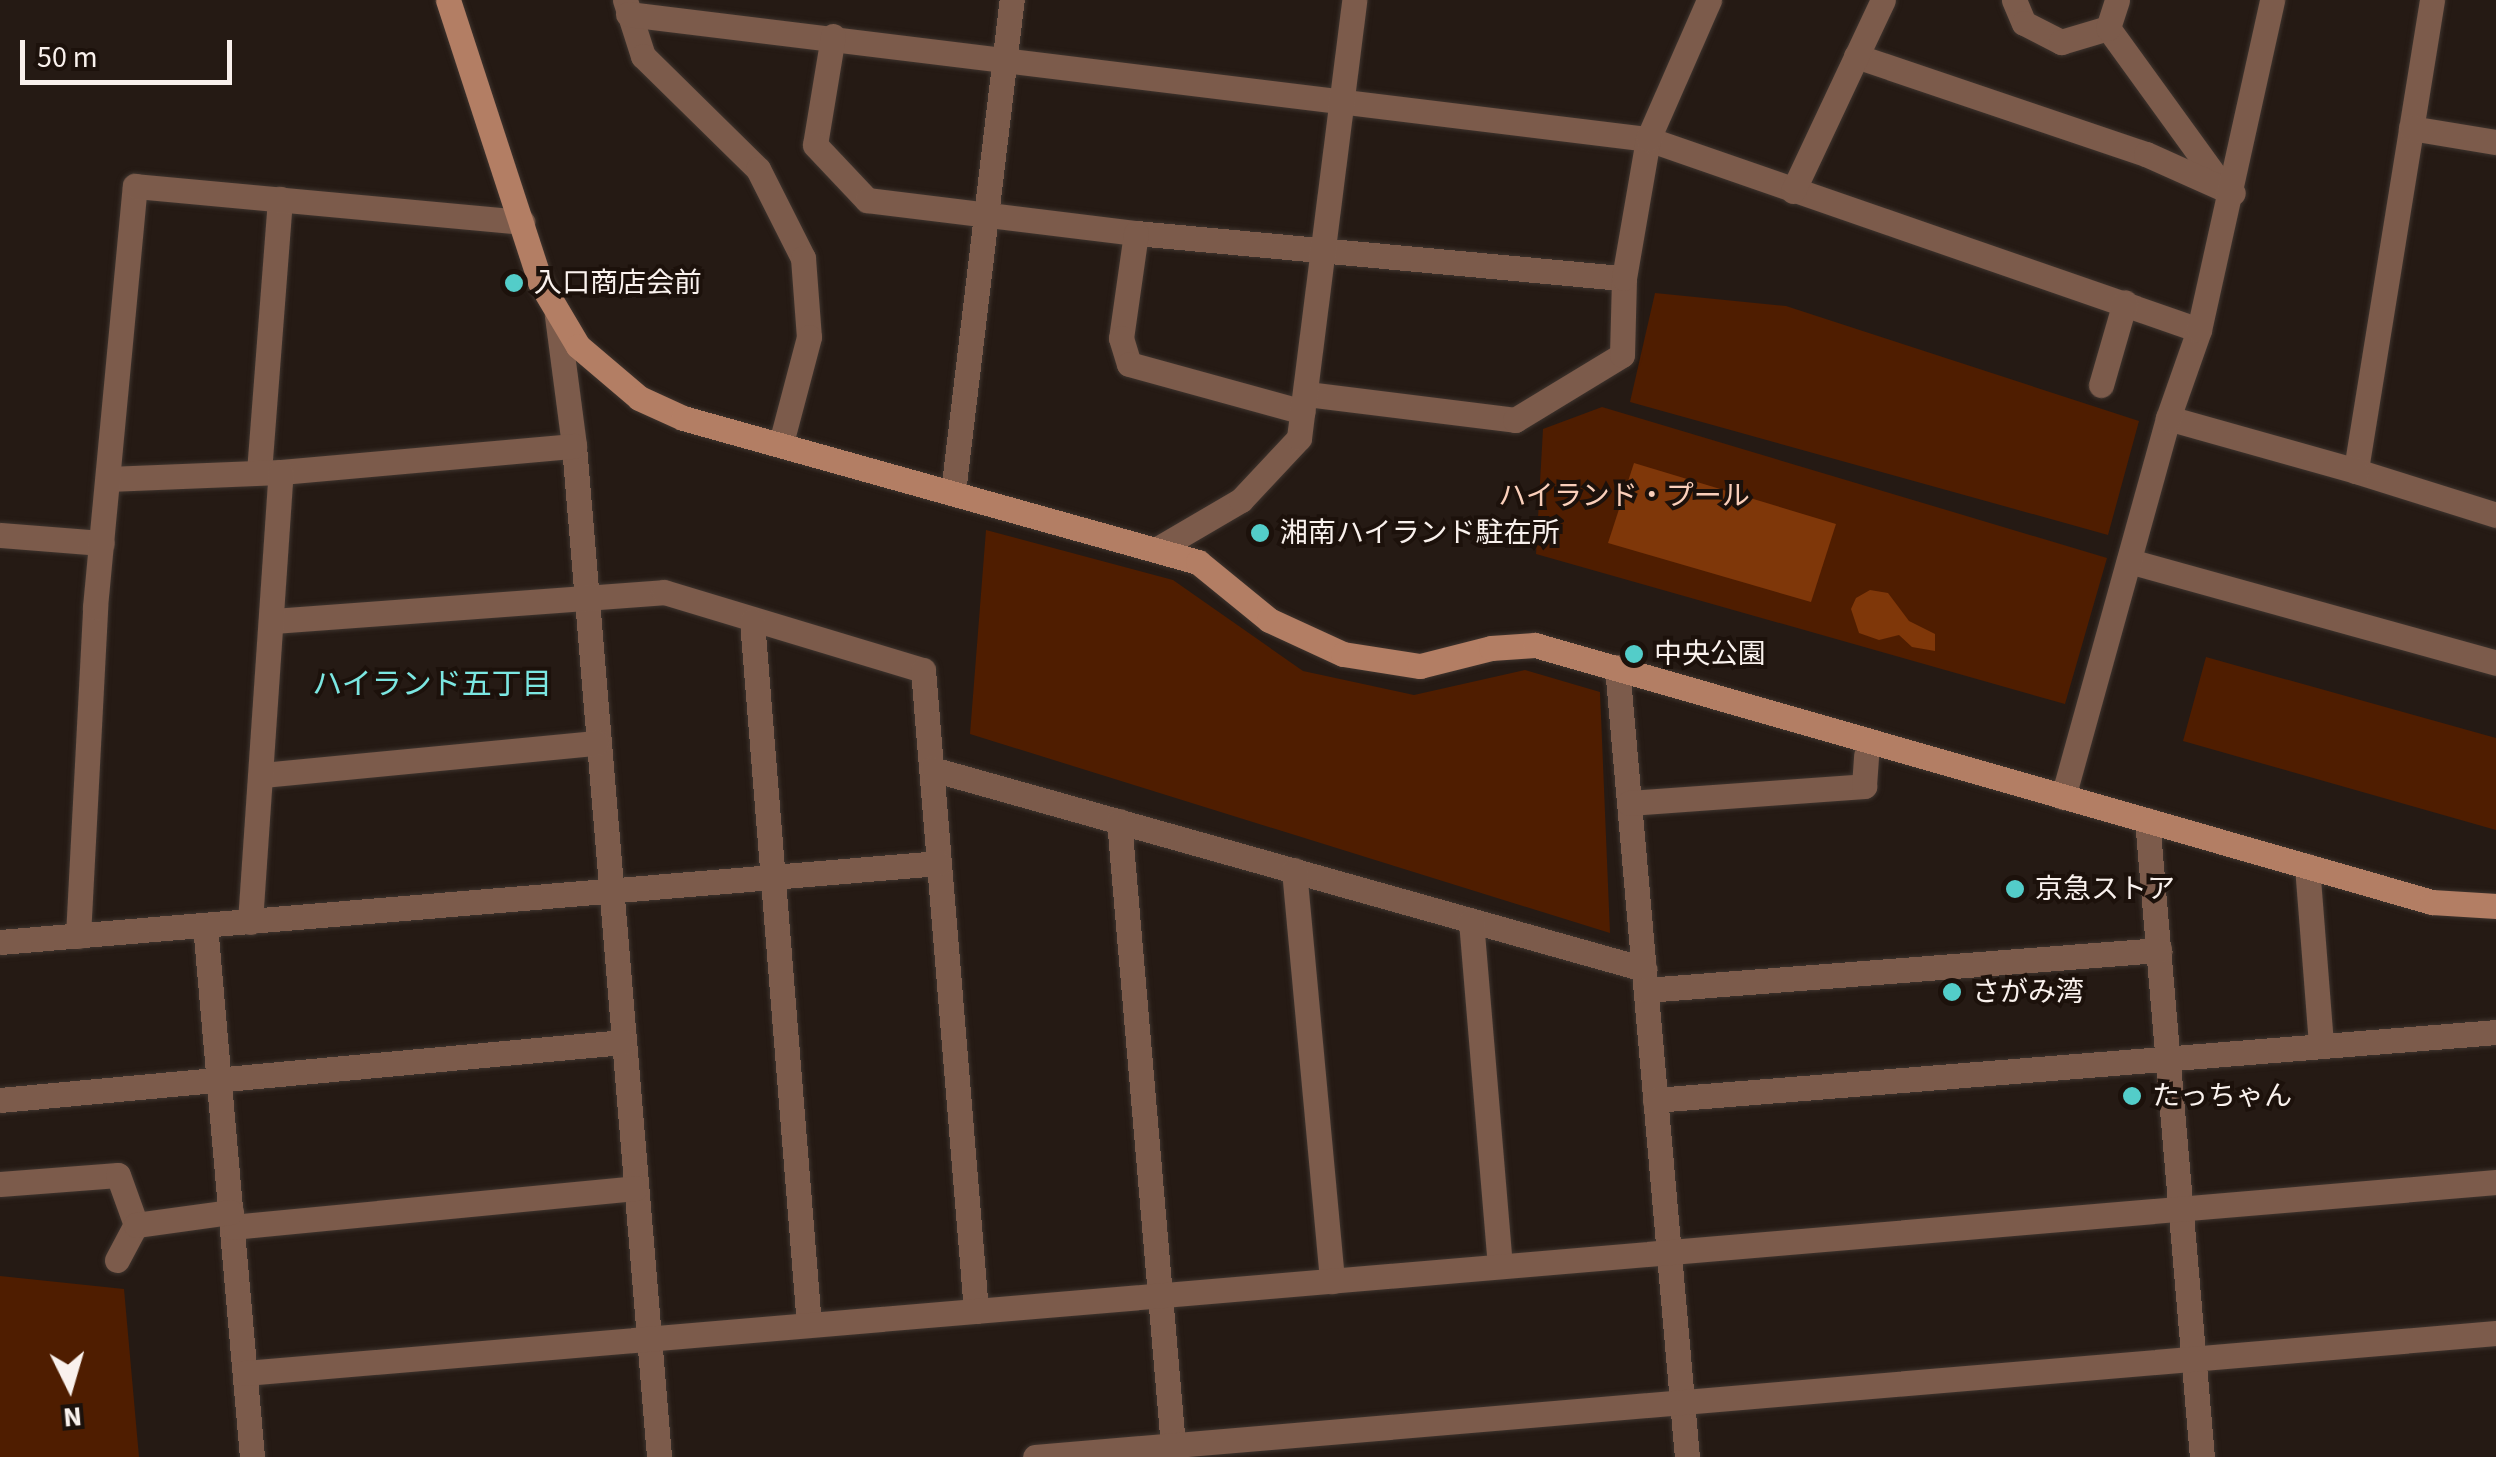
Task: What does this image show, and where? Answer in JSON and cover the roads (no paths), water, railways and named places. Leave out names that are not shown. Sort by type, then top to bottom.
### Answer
[{"type":"street","points":[[448,0],[557,316],[574,446],[659,1457]]},
{"type":"street","points":[[954,492],[1012,0]]},
{"type":"street","points":[[1159,548],[1241,500],[1299,438],[1354,0]]},
{"type":"street","points":[[1136,233],[1121,338],[1129,364],[1305,403],[1515,420],[1622,354],[1624,278],[1648,139],[1709,0]]},
{"type":"street","points":[[1793,191],[1883,0]]},
{"type":"street","points":[[2014,0],[2024,23],[2051,39],[2083,38],[2108,28]]},
{"type":"street","points":[[2108,28],[2117,0]]},
{"type":"street","points":[[2063,797],[2168,418],[2199,330],[2227,188],[2272,0]]},
{"type":"street","points":[[2356,471],[2432,0]]},
{"type":"street","points":[[780,444],[809,337],[810,297],[792,226],[758,169],[643,56],[626,7],[1648,139],[2199,330]]},
{"type":"street","points":[[2108,28],[2227,188]]},
{"type":"street","points":[[833,36],[814,145],[866,200],[1136,233],[1624,278]]},
{"type":"street","points":[[1856,56],[2227,188]]},
{"type":"street","points":[[2411,128],[2496,142]]},
{"type":"street","points":[[78,936],[102,543],[135,186],[522,222]]},
{"type":"street","points":[[250,922],[272,621],[270,472],[280,198]]},
{"type":"street","points":[[2102,385],[2125,302]]},
{"type":"street","points":[[557,316],[606,374],[639,398],[684,418],[1159,548],[1215,573],[1303,641],[1343,654],[1420,666],[1518,643],[2432,902],[2496,906]]},
{"type":"street","points":[[2168,418],[2496,515]]},
{"type":"street","points":[[108,479],[270,472],[574,446]]},
{"type":"street","points":[[0,535],[102,543]]},
{"type":"street","points":[[2129,562],[2496,663]]},
{"type":"street","points":[[272,621],[664,592],[923,670],[976,1311]]},
{"type":"street","points":[[752,621],[809,1325]]},
{"type":"street","points":[[1617,668],[1686,1457]]},
{"type":"street","points":[[262,775],[596,743]]},
{"type":"street","points":[[1629,803],[1864,786],[1866,755]]},
{"type":"street","points":[[932,769],[1471,921],[1645,980],[2159,950]]},
{"type":"street","points":[[2148,820],[2202,1457]]},
{"type":"street","points":[[1119,821],[1173,1451]]},
{"type":"street","points":[[0,942],[940,863]]},
{"type":"street","points":[[2308,866],[2321,1045]]},
{"type":"street","points":[[1294,870],[1332,1281]]},
{"type":"street","points":[[1471,921],[1500,1266]]},
{"type":"street","points":[[204,925],[252,1457]]},
{"type":"street","points":[[1655,1100],[2496,1032]]},
{"type":"street","points":[[0,1100],[622,1042]]},
{"type":"street","points":[[0,1184],[118,1175],[136,1224],[117,1260]]},
{"type":"street","points":[[244,1373],[2496,1182]]},
{"type":"street","points":[[136,1224],[635,1188]]},
{"type":"street","points":[[1036,1457],[1173,1451],[1681,1400],[2496,1334]]},
{"type":"place","name":"入口商店会前","points":[[514,283]]},
{"type":"place","name":"湘南ハイランド駐在所","points":[[1260,533]]},
{"type":"place","name":"中央公園","points":[[1634,654]]},
{"type":"place","name":"京急ストア","points":[[2015,889]]},
{"type":"place","name":"さがみ湾","points":[[1952,992]]},
{"type":"place","name":"たっちゃん","points":[[2132,1096]]},
{"type":"district","name":"ハイランド五丁目","points":[[432,685]]},
{"type":"park label","name":"ハイランド・プール","points":[[1624,496]]}]
